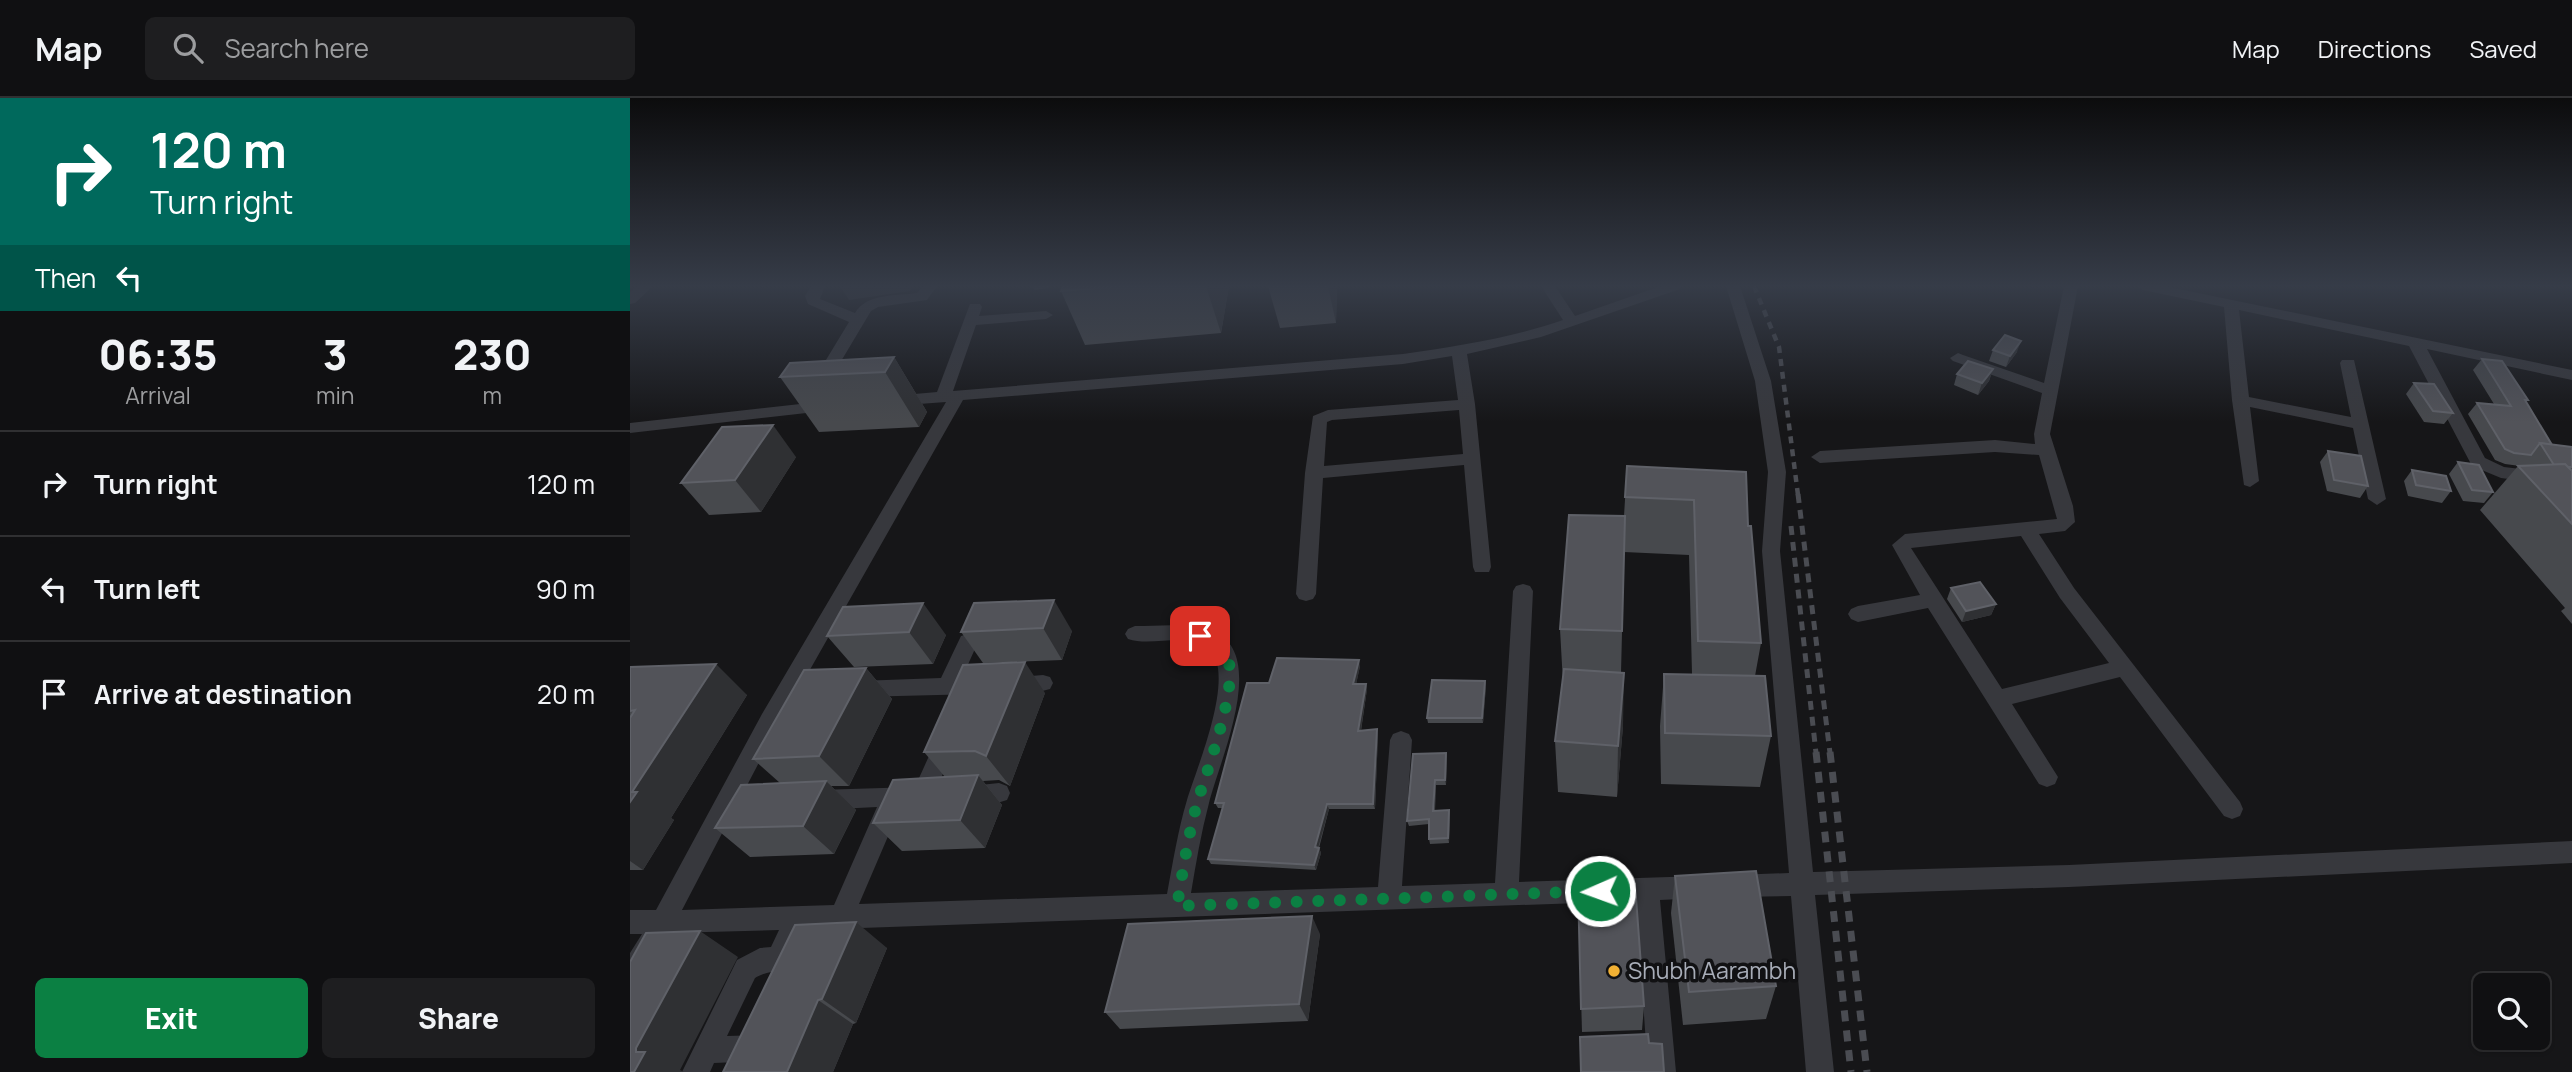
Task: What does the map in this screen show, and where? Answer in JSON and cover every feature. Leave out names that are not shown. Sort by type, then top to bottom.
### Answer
[{"type":"street","points":[[807,408],[851,331]]},
{"type":"street","points":[[630,977],[950,396],[967,331]]},
{"type":"street","points":[[875,402],[1403,359],[1459,351],[1543,331]]},
{"type":"street","points":[[1747,331],[1763,381],[1777,472],[1771,551],[1820,1072]]},
{"type":"street","points":[[2047,776],[1933,600],[1901,545],[1905,541],[2059,526],[2068,517],[2044,450],[2043,420],[2062,331]]},
{"type":"street","points":[[2234,331],[2250,481]]},
{"type":"street","points":[[2363,331],[2572,375]]},
{"type":"street","points":[[2415,331],[2572,363]]},
{"type":"street","points":[[2415,342],[2478,462],[2501,472],[2572,481]]},
{"type":"street","points":[[1459,351],[1467,404],[1482,567]]},
{"type":"street","points":[[1958,358],[2051,391]]},
{"type":"street","points":[[2348,363],[2377,499]]},
{"type":"street","points":[[2240,400],[2362,424]]},
{"type":"street","points":[[630,428],[848,404]]},
{"type":"street","points":[[1306,594],[1318,425],[1323,416],[1467,404]]},
{"type":"street","points":[[1820,457],[1995,446],[2044,450]]},
{"type":"street","points":[[1314,473],[1472,459]]},
{"type":"street","points":[[2559,460],[2572,481]]},
{"type":"street","points":[[2026,529],[2067,593],[2232,809]]},
{"type":"street","points":[[1506,894],[1522,591]]},
{"type":"street","points":[[1858,614],[1933,600]]},
{"type":"street","points":[[1135,634],[1200,636],[1217,643],[1229,660],[1228,692],[1215,750],[1198,801],[1177,906]]},
{"type":"street","points":[[922,796],[957,716],[959,686],[968,642]]},
{"type":"street","points":[[1997,699],[2124,668]]},
{"type":"street","points":[[842,690],[1043,683]]},
{"type":"street","points":[[787,691],[816,691]]},
{"type":"street","points":[[1389,898],[1401,740]]},
{"type":"street","points":[[796,800],[999,793]]},
{"type":"street","points":[[841,917],[893,797]]},
{"type":"street","points":[[630,922],[2068,876],[2572,852]]},
{"type":"street","points":[[1647,889],[1662,1072]]},
{"type":"street","points":[[779,959],[797,918]]},
{"type":"street","points":[[701,1061],[746,969],[760,960],[802,962],[792,990]]},
{"type":"street","points":[[701,1061],[765,1048]]},
{"type":"building","points":[[2005,335],[2021,341],[2010,356],[1993,350]]},
{"type":"building","points":[[894,357],[885,372],[780,377],[790,363]]},
{"type":"building","points":[[2482,359],[2502,361],[2528,400],[2525,400],[2552,445],[2540,443],[2531,455],[2505,449],[2477,403],[2511,406]]},
{"type":"building","points":[[1968,361],[1993,369],[1982,383],[1957,374]]},
{"type":"building","points":[[2414,383],[2434,384],[2453,413],[2433,411]]},
{"type":"building","points":[[773,425],[735,480],[681,483],[722,427]]},
{"type":"building","points":[[2540,443],[2572,447],[2572,467],[2565,464],[2554,465]]},
{"type":"building","points":[[2328,451],[2361,456],[2368,486],[2334,480]]},
{"type":"building","points":[[2458,462],[2479,465],[2493,492],[2472,490]]},
{"type":"building","points":[[2565,464],[2572,471],[2572,524],[2518,466]]},
{"type":"building","points":[[1627,466],[1746,472],[1748,526],[1751,526],[1761,643],[1698,641],[1694,500],[1625,497]]},
{"type":"building","points":[[2412,470],[2446,476],[2451,491],[2416,485]]},
{"type":"building","points":[[1569,515],[1625,516],[1622,631],[1560,629]]},
{"type":"building","points":[[1980,582],[1996,604],[1966,611],[1951,588]]},
{"type":"building","points":[[1054,600],[1043,628],[961,632],[974,603]]},
{"type":"building","points":[[923,603],[909,632],[827,636],[843,607]]},
{"type":"building","points":[[1277,658],[1359,660],[1353,684],[1366,684],[1358,731],[1377,729],[1373,804],[1327,804],[1315,847],[1319,848],[1314,865],[1208,859],[1224,803],[1215,803],[1247,683],[1269,683]]},
{"type":"building","points":[[1025,662],[986,756],[975,751],[924,752],[963,665]]},
{"type":"building","points":[[716,664],[632,792],[637,792],[630,802],[630,718],[635,710],[630,711],[630,667]]},
{"type":"building","points":[[866,668],[819,756],[753,759],[804,670]]},
{"type":"building","points":[[1564,669],[1624,673],[1618,746],[1555,741]]},
{"type":"building","points":[[1664,674],[1765,676],[1771,736],[1665,733]]},
{"type":"building","points":[[1432,680],[1485,681],[1482,718],[1427,718]]},
{"type":"building","points":[[1446,753],[1445,780],[1435,780],[1433,811],[1449,810],[1448,838],[1429,839],[1429,819],[1407,821],[1413,754]]},
{"type":"building","points":[[978,775],[960,820],[873,823],[893,780]]},
{"type":"building","points":[[826,781],[803,826],[715,828],[741,785]]},
{"type":"building","points":[[1756,871],[1776,986],[1689,992],[1675,876]]},
{"type":"building","name":"Shubh Aarambh","points":[[1635,884],[1644,1006],[1581,1009],[1578,886]]},
{"type":"building","points":[[1312,916],[1299,1004],[1105,1012],[1128,924]]},
{"type":"building","points":[[856,922],[787,1072],[723,1072],[795,925]]},
{"type":"building","points":[[700,931],[636,1048],[636,1052],[645,1052],[634,1072],[630,1072],[630,962],[646,933]]},
{"type":"building","points":[[1648,1034],[1649,1043],[1662,1044],[1664,1072],[1581,1072],[1580,1037]]},
{"type":"railway","points":[[1773,331],[1779,347],[1798,495]]},
{"type":"railway","points":[[1798,494],[1830,753]]},
{"type":"railway","points":[[1791,526],[1816,753]]},
{"type":"railway","points":[[1816,752],[1851,1072]]},
{"type":"railway","points":[[1830,752],[1867,1072]]},
{"type":"place","name":"Shubh Aarambh","points":[[1614,971]]},
{"type":"route","points":[[1200,636],[1217,643],[1229,660],[1228,692],[1215,750],[1198,801],[1177,906],[1600,891]]}]
